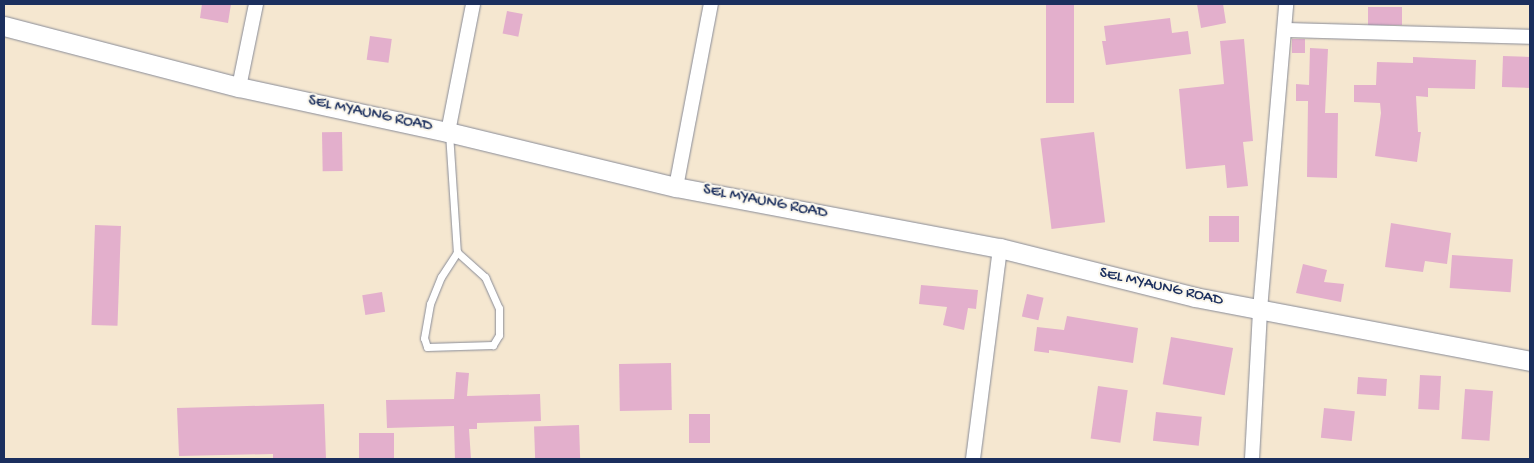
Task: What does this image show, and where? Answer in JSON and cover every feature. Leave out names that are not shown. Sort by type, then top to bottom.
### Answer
[{"type":"main road","name":"SEL MYAUNG ROAD","points":[[4,26],[239,86],[448,132],[676,186],[1000,248],[1195,297],[1530,361]]},
{"type":"street","points":[[239,86],[256,4]]},
{"type":"street","points":[[448,132],[473,4]]},
{"type":"street","points":[[676,186],[711,4]]},
{"type":"street","points":[[1252,459],[1260,310],[1286,30],[1286,4]]},
{"type":"street","points":[[1286,30],[1530,37]]},
{"type":"street","points":[[973,459],[1000,248]]},
{"type":"lane","points":[[448,132],[457,252],[441,277],[430,304],[424,338],[427,347],[492,344],[499,335],[499,308],[485,278],[457,252]]},
{"type":"building","points":[[202,4],[231,4],[228,23],[200,18]]},
{"type":"building","points":[[1046,4],[1074,4],[1074,103],[1046,103]]},
{"type":"building","points":[[1197,4],[1223,4],[1226,23],[1201,28]]},
{"type":"building","points":[[1368,7],[1402,7],[1402,25],[1368,25]]},
{"type":"building","points":[[507,11],[523,14],[518,37],[503,34]]},
{"type":"building","points":[[1170,18],[1172,33],[1188,31],[1191,54],[1106,65],[1102,41],[1106,41],[1104,26]]},
{"type":"building","points":[[370,36],[392,39],[388,63],[367,60]]},
{"type":"building","points":[[1244,39],[1253,141],[1243,142],[1248,186],[1227,188],[1225,165],[1186,169],[1179,89],[1224,84],[1220,41]]},
{"type":"building","points":[[1292,39],[1305,39],[1305,53],[1292,53]]},
{"type":"building","points":[[1310,48],[1328,49],[1325,113],[1338,113],[1337,178],[1307,177],[1308,101],[1296,101],[1296,84],[1309,85]]},
{"type":"building","points":[[1503,56],[1530,57],[1529,88],[1502,87]]},
{"type":"building","points":[[1413,57],[1476,60],[1475,89],[1428,88],[1428,97],[1416,96],[1418,132],[1421,132],[1417,162],[1375,156],[1381,113],[1380,103],[1354,102],[1354,85],[1376,85],[1377,62],[1413,63]]},
{"type":"building","points":[[322,132],[342,132],[343,171],[323,171]]},
{"type":"building","points":[[1094,132],[1105,222],[1051,229],[1040,139]]},
{"type":"building","points":[[1209,216],[1239,216],[1239,242],[1209,242]]},
{"type":"building","points":[[1391,223],[1451,233],[1447,264],[1425,261],[1423,272],[1385,267]]},
{"type":"building","points":[[95,225],[121,226],[117,326],[92,325]]},
{"type":"building","points":[[1452,255],[1513,259],[1511,292],[1450,288]]},
{"type":"building","points":[[1303,264],[1327,270],[1324,282],[1344,284],[1341,302],[1296,293]]},
{"type":"building","points":[[921,285],[978,290],[976,309],[968,308],[964,330],[943,325],[947,307],[919,304]]},
{"type":"building","points":[[382,292],[385,312],[365,315],[362,295]]},
{"type":"building","points":[[1027,294],[1044,298],[1038,320],[1022,316]]},
{"type":"building","points":[[1067,316],[1138,328],[1133,363],[1049,350],[1049,353],[1034,351],[1037,327],[1064,330]]},
{"type":"building","points":[[1171,337],[1233,348],[1225,395],[1163,384]]},
{"type":"building","points":[[671,363],[672,410],[620,411],[619,364]]},
{"type":"building","points":[[456,372],[469,373],[467,396],[540,394],[541,421],[477,423],[477,429],[469,429],[471,459],[455,459],[454,426],[387,428],[386,400],[454,399]]},
{"type":"building","points":[[1420,375],[1441,376],[1439,410],[1418,409]]},
{"type":"building","points":[[1358,377],[1387,379],[1386,396],[1357,394]]},
{"type":"building","points":[[1098,386],[1128,390],[1120,443],[1091,438]]},
{"type":"building","points":[[1465,389],[1493,391],[1489,441],[1462,439]]},
{"type":"building","points":[[324,404],[326,459],[273,459],[273,454],[179,456],[177,408]]},
{"type":"building","points":[[1324,408],[1355,411],[1352,441],[1321,438]]},
{"type":"building","points":[[1156,412],[1202,417],[1199,446],[1153,441]]},
{"type":"building","points":[[689,414],[710,414],[710,443],[689,443]]},
{"type":"building","points":[[579,425],[580,459],[535,459],[534,427]]},
{"type":"building","points":[[359,433],[394,433],[394,459],[359,459]]}]
